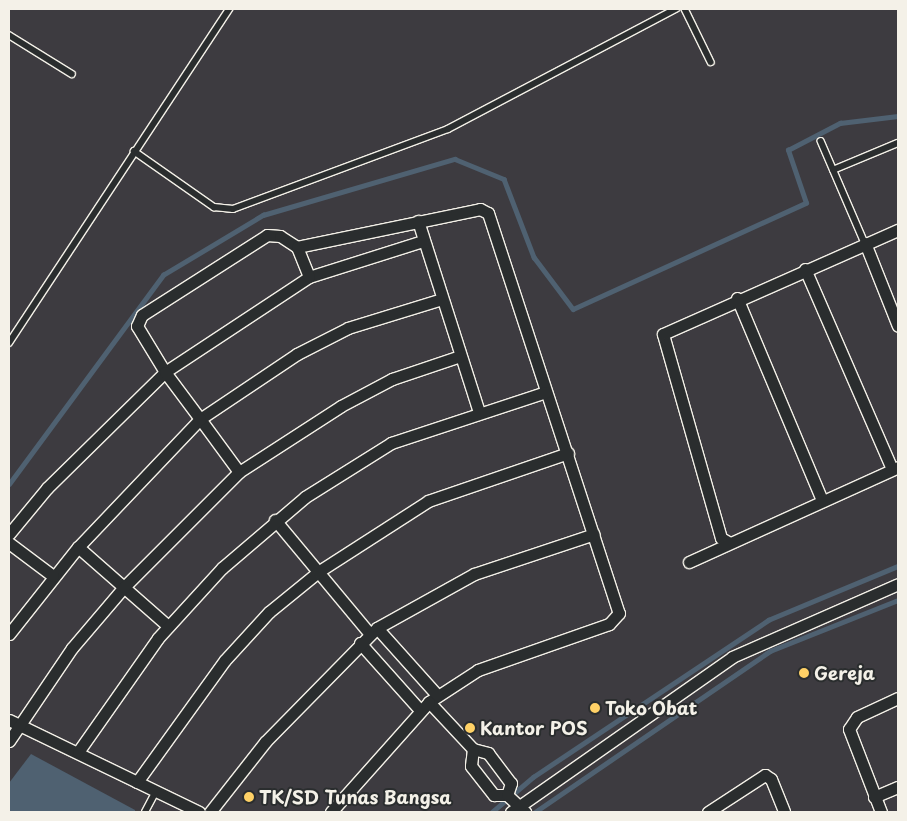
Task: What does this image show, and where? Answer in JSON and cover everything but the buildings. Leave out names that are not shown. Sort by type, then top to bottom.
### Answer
[{"type":"street","points":[[296,247],[480,209],[488,213],[618,604],[615,620],[478,670],[434,699],[420,710],[330,812]]},
{"type":"street","points":[[418,221],[422,242],[479,412]]},
{"type":"street","points":[[728,542],[721,538],[661,338],[668,330],[736,298],[898,230]]},
{"type":"street","points":[[239,472],[165,372],[137,326],[142,315],[267,236],[280,236],[296,247],[310,278]]},
{"type":"street","points":[[9,534],[47,488],[165,372],[310,278],[422,242]]},
{"type":"street","points":[[865,243],[894,306],[898,326]]},
{"type":"street","points":[[688,562],[728,542],[895,468],[805,269]]},
{"type":"street","points":[[736,298],[822,500]]},
{"type":"street","points":[[9,634],[53,576],[78,547],[200,419],[297,354],[348,328],[442,299]]},
{"type":"street","points":[[9,741],[72,648],[124,587],[239,472],[341,406],[392,379],[460,356]]},
{"type":"street","points":[[78,752],[168,626],[275,520],[332,478],[391,443],[479,412],[546,392]]},
{"type":"street","points":[[137,782],[225,660],[269,612],[318,572],[428,501],[568,453]]},
{"type":"street","points":[[275,520],[318,572],[434,699],[472,749],[488,753],[510,783],[515,804]]},
{"type":"street","points":[[210,812],[265,742],[373,631],[474,574],[594,534]]},
{"type":"street","points":[[9,543],[53,576]]},
{"type":"street","points":[[78,547],[168,626]]},
{"type":"street","points":[[515,804],[732,657],[898,584]]},
{"type":"street","points":[[360,643],[420,710]]},
{"type":"street","points":[[881,812],[850,733],[850,722],[898,698]]},
{"type":"street","points":[[9,720],[199,812]]},
{"type":"street","points":[[472,749],[471,766],[494,795],[515,804]]},
{"type":"street","points":[[708,812],[765,774],[771,779],[784,812]]},
{"type":"street","points":[[874,797],[898,787]]},
{"type":"lane","points":[[9,343],[229,9]]},
{"type":"lane","points":[[134,151],[214,206],[232,209],[448,129],[676,9]]},
{"type":"lane","points":[[685,9],[712,62]]},
{"type":"lane","points":[[9,35],[72,74]]},
{"type":"lane","points":[[821,141],[865,243]]},
{"type":"lane","points":[[833,170],[898,143]]},
{"type":"lane","points":[[145,812],[156,791]]},
{"type":"water","points":[[31,754],[135,810],[135,812],[9,812],[9,783]]},
{"type":"waterway","points":[[9,484],[163,275],[263,215],[455,159],[504,179],[534,257],[573,309],[806,203],[788,150],[840,123],[898,116]]},
{"type":"waterway","points":[[492,812],[533,777],[768,620],[898,566]]},
{"type":"waterway","points":[[535,812],[770,651],[898,600]]},
{"type":"place","name":"Gereja","points":[[804,673]]},
{"type":"place","name":"Toko Obat","points":[[595,708]]},
{"type":"place","name":"Kantor POS","points":[[470,728]]},
{"type":"place","name":"TK/SD Tunas Bangsa","points":[[249,797]]}]
